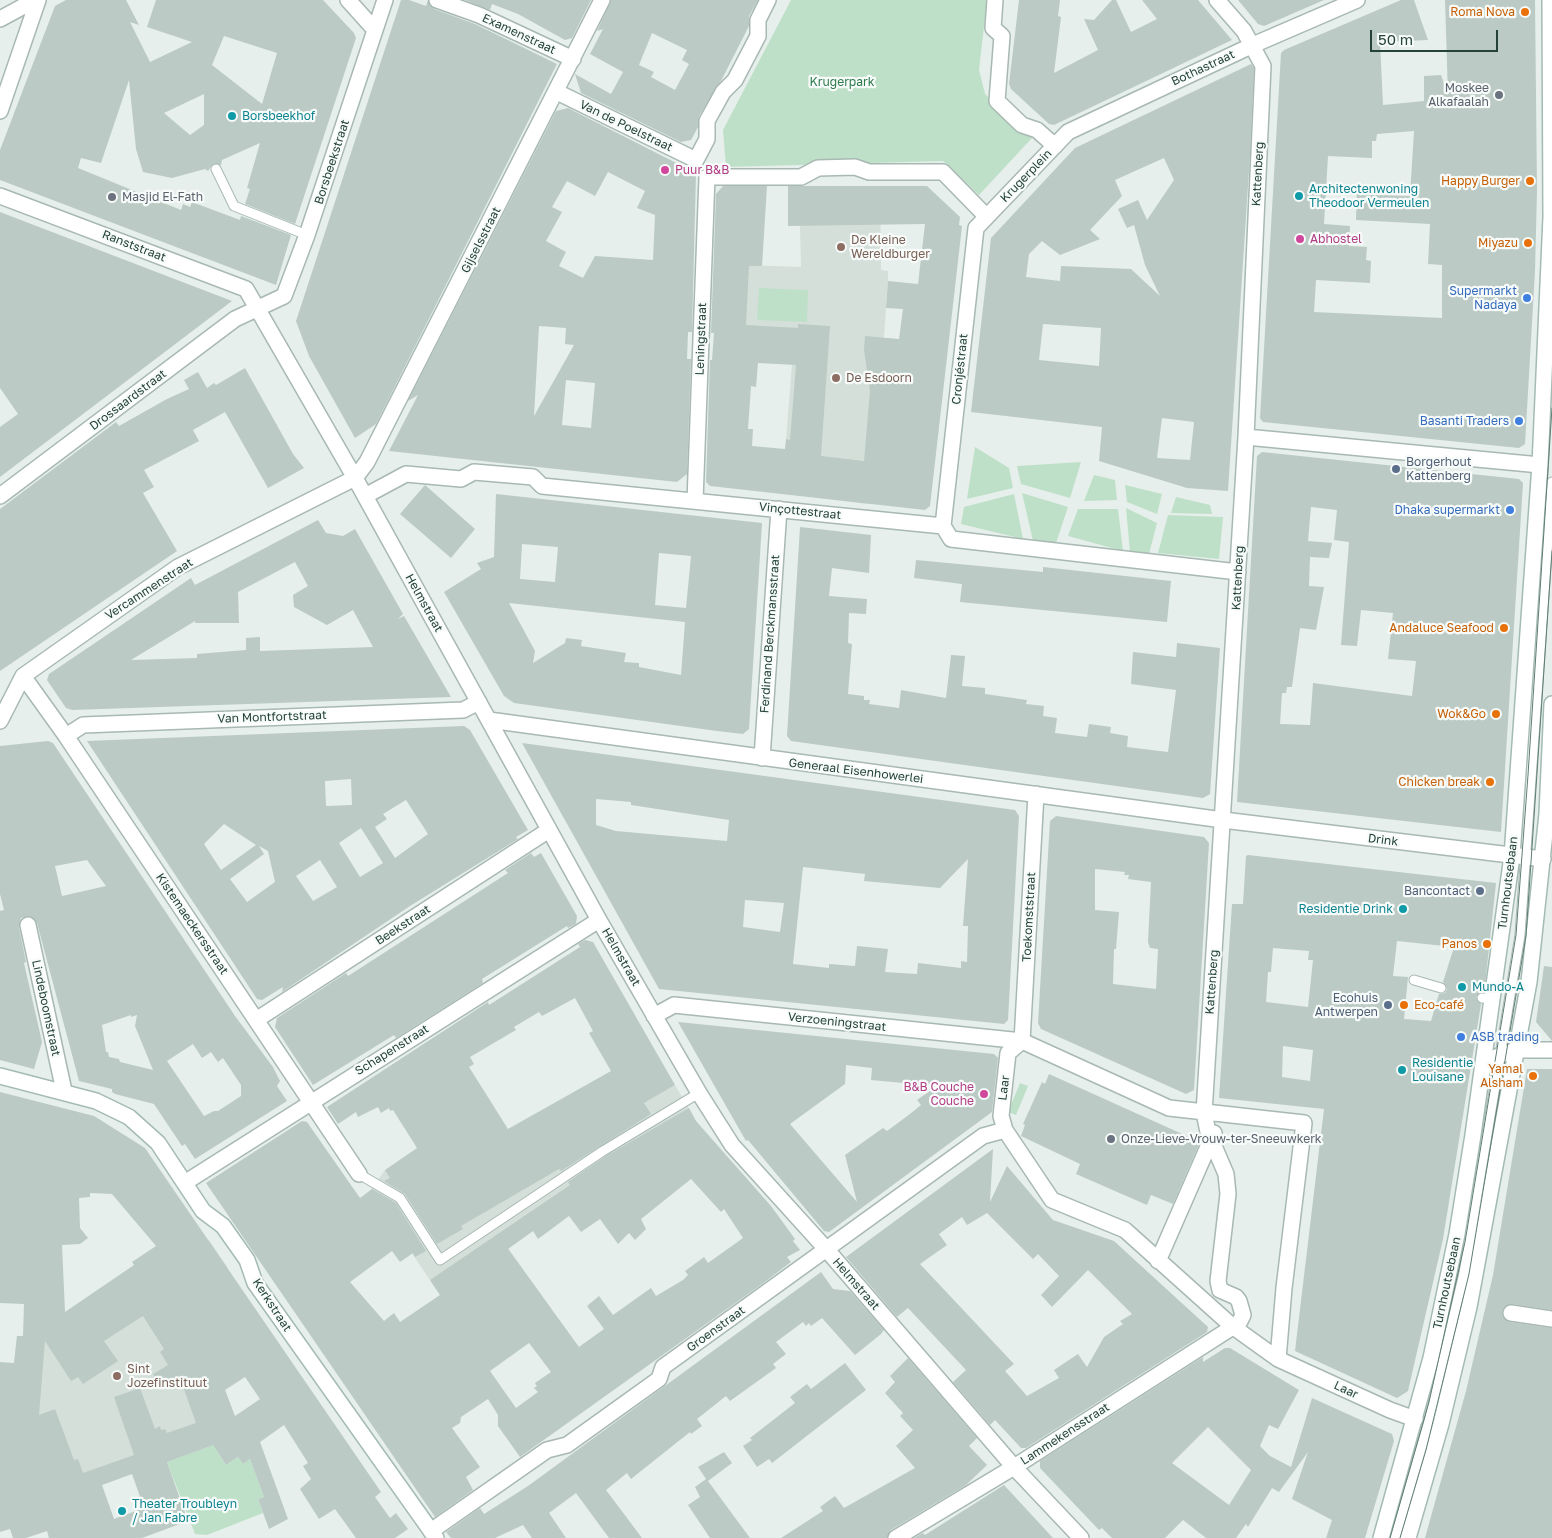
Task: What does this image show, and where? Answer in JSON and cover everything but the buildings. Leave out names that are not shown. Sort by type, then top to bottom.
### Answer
[{"type":"street","points":[[0,19],[36,0]]},
{"type":"street","points":[[0,111],[36,0]]},
{"type":"street","points":[[348,0],[375,30]]},
{"type":"street","name":"Borsbeekstraat","points":[[258,308],[284,296],[308,235],[385,0]]},
{"type":"street","name":"Examenstraat","points":[[437,0],[479,15],[573,59]]},
{"type":"street","name":"Gijselsstraat","points":[[355,478],[367,462],[557,92],[602,0]]},
{"type":"street","name":"Van de Poelstraat","points":[[557,92],[696,160],[707,139],[707,121],[723,92],[736,80],[758,36],[758,20],[768,0]]},
{"type":"street","name":"Krugerplein","points":[[986,216],[1055,146],[1037,130],[1022,125],[997,101],[1002,36],[993,28],[996,0]]},
{"type":"street","name":"Kattenberg","points":[[1204,1113],[1246,436],[1263,66],[1253,45],[1218,0]]},
{"type":"street","name":"Bothastraat","points":[[1055,146],[1068,132],[1253,45],[1357,0]]},
{"type":"street","name":"Turnhoutsebaan","points":[[1381,1538],[1415,1419],[1441,1314],[1457,1234],[1482,1068],[1487,998],[1519,856],[1551,217],[1550,0]]},
{"type":"street","name":"Leningstraat","points":[[695,501],[707,176],[801,177],[818,168],[848,167],[869,172],[943,172],[986,216]]},
{"type":"street","name":"Ranststraat","points":[[0,196],[246,289],[258,308]]},
{"type":"street","name":"Cronjéstraat","points":[[943,526],[976,228],[986,216]]},
{"type":"street","name":"Helmstraat","points":[[258,308],[490,720],[599,920],[699,1094],[732,1145],[827,1250],[1014,1467],[1080,1538]]},
{"type":"street","name":"Drossaardstraat","points":[[0,496],[235,319],[258,308]]},
{"type":"street","points":[[1246,436],[1540,465]]},
{"type":"street","name":"Vinçottestraat","points":[[365,496],[406,474],[461,479],[474,472],[533,477],[542,486],[943,526]]},
{"type":"street","name":"Vercammenstraat","points":[[0,721],[23,676],[178,567],[355,478]]},
{"type":"street","name":"Ferdinand Berckmansstraat","points":[[762,758],[779,509]]},
{"type":"street","points":[[943,526],[951,539],[1238,572]]},
{"type":"street","name":"Kistemaeckersstraat","points":[[23,676],[66,736],[359,1174]]},
{"type":"street","name":"Van Montfortstraat","points":[[66,736],[83,725],[463,710],[479,702]]},
{"type":"street","name":"Turnhoutsebaan","points":[[1408,1538],[1441,1424],[1469,1307],[1532,966],[1542,859],[1552,704]]},
{"type":"street","name":"Generaal Eisenhowerlei","points":[[490,720],[1223,820]]},
{"type":"street","name":"Toekomststraat","points":[[1022,1041],[1036,794]]},
{"type":"street","name":"Drink","points":[[1223,820],[1542,859]]},
{"type":"street","name":"Beekstraat","points":[[256,1020],[549,830]]},
{"type":"street","name":"Schapenstraat","points":[[186,1182],[599,920]]},
{"type":"street","name":"Lindeboomstraat","points":[[28,925],[64,1091]]},
{"type":"street","name":"Verzoeningstraat","points":[[654,1016],[674,1005],[1022,1041]]},
{"type":"street","points":[[1022,1041],[1169,1108],[1304,1123],[1284,1288],[1278,1359]]},
{"type":"street","name":"Laar","points":[[1022,1041],[1008,1053],[1001,1116],[1005,1130],[1052,1200],[1125,1230],[1232,1326],[1278,1359],[1390,1410],[1415,1419]]},
{"type":"street","points":[[1482,1068],[1502,1048],[1552,1050]]},
{"type":"street","name":"Kerkstraat","points":[[0,1076],[64,1091],[96,1101],[129,1117],[158,1143],[204,1210],[223,1226],[233,1239],[247,1260],[255,1284],[434,1534]]},
{"type":"street","points":[[1204,1113],[1226,1174],[1228,1194],[1218,1281],[1220,1290],[1236,1297],[1242,1307],[1241,1320],[1232,1326]]},
{"type":"street","points":[[1158,1260],[1222,1115]]},
{"type":"street","name":"Groenstraat","points":[[434,1534],[547,1450],[567,1445],[659,1379],[663,1367],[983,1136],[1005,1130]]},
{"type":"street","points":[[1511,1313],[1552,1319]]},
{"type":"street","name":"Lammekensstraat","points":[[896,1538],[1014,1467],[1232,1326]]},
{"type":"lane","points":[[216,168],[234,206],[308,235]]},
{"type":"lane","points":[[1395,1538],[1429,1421],[1464,1273],[1520,935],[1519,856],[1552,482]]},
{"type":"lane","points":[[1414,980],[1441,988]]},
{"type":"lane","points":[[359,1174],[400,1198],[440,1260],[603,1151],[699,1094]]},
{"type":"shaded area","name":"De Esdoorn","points":[[799,186],[880,186],[881,270],[888,271],[888,281],[872,503],[867,504],[782,493],[794,338],[713,333],[717,264],[801,267]]},
{"type":"shaded area","points":[[675,1085],[696,1121],[508,1248],[551,1308],[520,1331],[440,1295],[370,1191],[385,1170],[442,1217]]},
{"type":"shaded area","name":"Sint Jozefinstituut","points":[[209,1240],[228,1268],[158,1322],[214,1359],[239,1429],[218,1444],[167,1462],[123,1422],[140,1471],[85,1491],[0,1405],[14,1363],[17,1336],[53,1340],[55,1342]]},
{"type":"green space","name":"Krugerpark","points":[[791,0],[987,0],[979,70],[985,94],[1032,138],[979,195],[943,161],[726,167],[723,130]]},
{"type":"green space","points":[[759,288],[808,290],[807,322],[757,320]]},
{"type":"green space","points":[[975,447],[1009,468],[1013,488],[967,499]]},
{"type":"green space","points":[[1081,462],[1070,498],[1021,484],[1017,466]]},
{"type":"green space","points":[[1094,475],[1115,480],[1117,500],[1084,501]]},
{"type":"green space","points":[[1125,485],[1162,494],[1157,514],[1127,502]]},
{"type":"green space","points":[[1022,493],[1068,507],[1056,543],[1033,541]]},
{"type":"green space","points":[[1014,494],[1023,539],[961,524],[964,507]]},
{"type":"green space","points":[[1176,497],[1210,505],[1212,514],[1171,513]]},
{"type":"green space","points":[[1126,508],[1157,523],[1149,554],[1130,552]]},
{"type":"green space","points":[[1078,509],[1118,509],[1123,551],[1068,536]]},
{"type":"green space","points":[[1168,515],[1223,517],[1219,559],[1158,553]]},
{"type":"green space","points":[[1020,1083],[1028,1086],[1016,1115],[1008,1112]]},
{"type":"green space","points":[[213,1445],[226,1465],[238,1457],[243,1464],[250,1459],[264,1497],[258,1499],[263,1513],[207,1535],[195,1534],[167,1462]]},
{"type":"tram line","points":[[1390,1538],[1429,1402],[1465,1242],[1516,935],[1552,408]]},
{"type":"tram line","points":[[1400,1538],[1426,1450],[1469,1274],[1526,936],[1552,551]]},
{"type":"place","name":"Roma Nova","points":[[1525,12]]},
{"type":"place","name":"Moskee Alkafaalah","points":[[1499,95]]},
{"type":"place","name":"Borsbeekhof","points":[[232,116]]},
{"type":"place","name":"Puur B&B","points":[[665,170]]},
{"type":"place","name":"Happy Burger","points":[[1530,181]]},
{"type":"place","name":"Architectenwoning Theodoor Vermeulen","points":[[1299,196]]},
{"type":"place","name":"Masjid El-Fath","points":[[112,197]]},
{"type":"place","name":"Abhostel","points":[[1300,239]]},
{"type":"place","name":"Miyazu","points":[[1528,243]]},
{"type":"place","name":"De Kleine Wereldburger","points":[[841,247]]},
{"type":"place","name":"Supermarkt Nadaya","points":[[1527,298]]},
{"type":"place","name":"De Esdoorn","points":[[836,378]]},
{"type":"place","name":"Basanti Traders","points":[[1519,421]]},
{"type":"place","name":"Borgerhout Kattenberg","points":[[1396,469]]},
{"type":"place","name":"Dhaka supermarkt","points":[[1510,510]]},
{"type":"place","name":"Andaluce Seafood","points":[[1504,628]]},
{"type":"place","name":"Wok&Go","points":[[1496,714]]},
{"type":"place","name":"Chicken break","points":[[1490,782]]},
{"type":"place","name":"Bancontact","points":[[1480,891]]},
{"type":"place","name":"Residentie Drink","points":[[1403,909]]},
{"type":"place","name":"Panos","points":[[1487,944]]},
{"type":"place","name":"Mundo-A","points":[[1462,987]]},
{"type":"place","name":"Ecohuis Antwerpen","points":[[1388,1005]]},
{"type":"place","name":"Eco-café","points":[[1404,1005]]},
{"type":"place","name":"ASB trading","points":[[1461,1037]]},
{"type":"place","name":"Residentie Louisane","points":[[1402,1070]]},
{"type":"place","name":"Yamal Alsham","points":[[1533,1076]]},
{"type":"place","name":"B&B Couche Couche","points":[[984,1094]]},
{"type":"place","name":"Onze-Lieve-Vrouw-ter-Sneeuwkerk","points":[[1111,1139]]},
{"type":"place","name":"Sint Jozefinstituut","points":[[117,1376]]},
{"type":"place","name":"Theater Troubleyn / Jan Fabre","points":[[122,1511]]}]
